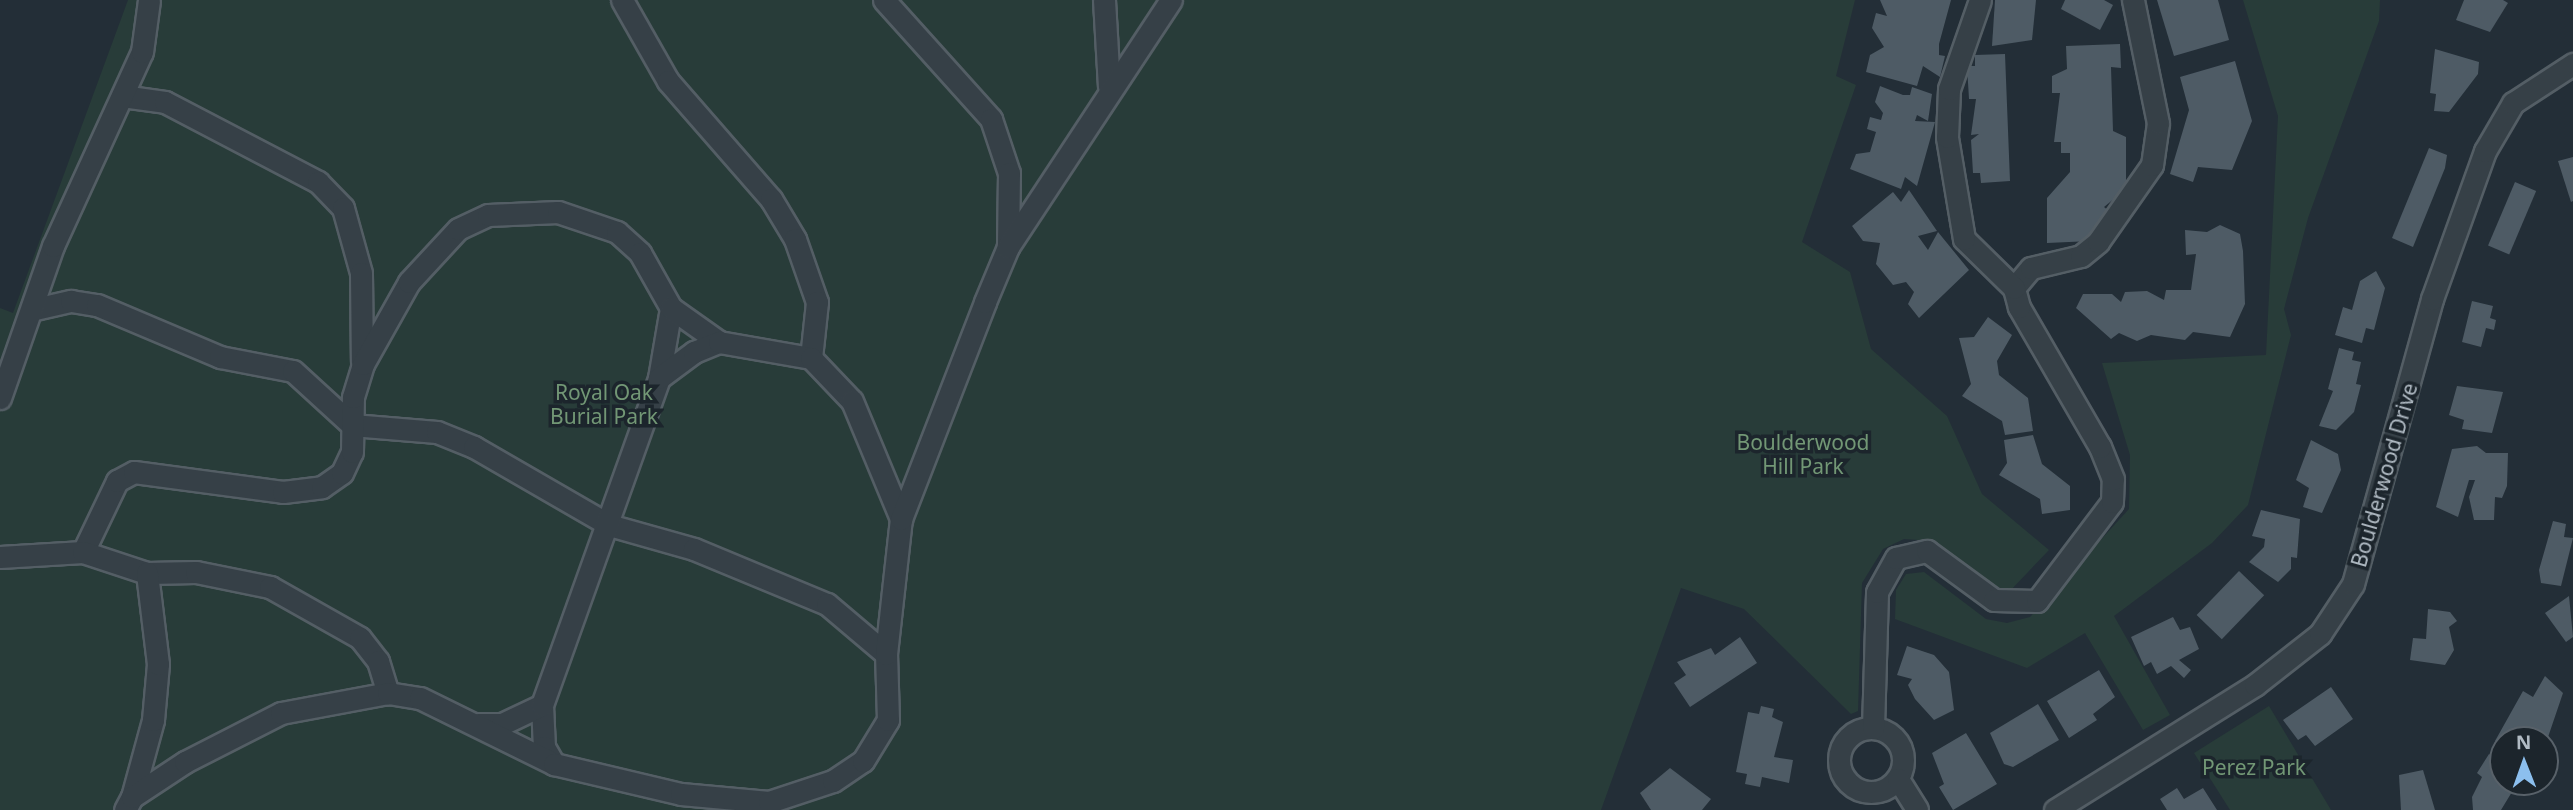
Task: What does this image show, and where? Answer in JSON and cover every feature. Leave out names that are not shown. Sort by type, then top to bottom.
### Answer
[{"type":"street","points":[[0,398],[35,309],[53,246],[142,52],[149,0]]},
{"type":"street","points":[[622,0],[668,81],[771,199],[795,239],[817,302],[811,358]]},
{"type":"street","points":[[884,0],[990,118],[1009,173],[1008,247]]},
{"type":"street","points":[[1104,0],[1109,87]]},
{"type":"street","points":[[129,804],[281,713],[388,693],[420,698],[478,724],[514,750],[554,764],[681,794],[770,806],[833,781],[879,743],[888,720],[886,654],[901,519],[1008,247],[1109,87],[1171,0]]},
{"type":"street","points":[[1873,728],[1877,592],[1896,558],[1927,551],[1994,600],[2037,601],[2112,502],[2113,479],[2100,447],[2019,307],[2014,288],[1964,239],[1947,136],[1949,89],[1980,0]]},
{"type":"street","points":[[2014,288],[2031,268],[2081,256],[2098,242],[2152,165],[2158,122],[2133,0]]},
{"type":"street","name":"Boulderwood Drive","points":[[2055,810],[2255,685],[2320,634],[2353,584],[2431,299],[2485,151],[2513,103],[2569,74]]},
{"type":"street","points":[[83,552],[117,481],[134,472],[244,491],[322,487],[342,473],[352,452],[352,425],[362,364],[361,273],[343,208],[318,182],[165,102],[122,96]]},
{"type":"street","points":[[362,364],[432,251],[488,215],[558,212],[617,232],[640,253],[671,308],[719,342],[811,358],[852,401],[901,519]]},
{"type":"street","points":[[35,309],[71,301],[97,305],[220,357],[293,371],[352,425],[437,432],[609,525],[694,549],[827,604],[886,654]]},
{"type":"street","points":[[554,764],[544,747],[542,705],[609,525],[659,378],[671,308]]},
{"type":"street","points":[[659,378],[719,342]]},
{"type":"street","points":[[0,557],[83,552],[147,573],[196,572],[296,596],[360,638],[378,661],[388,693]]},
{"type":"street","points":[[129,804],[153,720],[158,664],[147,573]]},
{"type":"street","points":[[478,724],[502,724],[542,705]]},
{"type":"street","points":[[1898,779],[1876,802],[1850,785],[1839,765],[1851,734],[1873,728],[1900,746],[1898,779],[1917,810]]},
{"type":"green space","name":"Royal Oak Burial Park","points":[[128,0],[1855,0],[1836,76],[1856,85],[1802,242],[1850,272],[1871,349],[1947,416],[1982,494],[2049,550],[2009,592],[1998,592],[1933,541],[1904,539],[1883,549],[1862,583],[1858,711],[1851,714],[1744,609],[1681,588],[1601,810],[0,810],[0,308],[13,313]]},
{"type":"green space","points":[[2243,0],[2380,0],[2379,21],[2308,218],[2284,309],[2291,335],[2248,505],[2212,543],[2114,616],[2170,715],[2143,730],[2085,633],[2027,668],[1895,619],[1896,590],[1906,574],[1924,572],[1986,619],[2007,623],[2030,617],[2129,509],[2130,455],[2102,363],[2266,355],[2278,116]]},
{"type":"green space","name":"Perez Park","points":[[2269,706],[2331,810],[2230,810],[2194,753]]},
{"type":"building","points":[[1880,0],[1951,0],[1939,44],[1939,55],[1945,56],[1940,77],[1923,66],[1917,86],[1866,72],[1870,55],[1884,47],[1872,28],[1876,13],[1887,16]]},
{"type":"building","points":[[1995,0],[2036,0],[2032,40],[1992,46]]},
{"type":"building","points":[[2065,0],[2104,0],[2113,5],[2100,30],[2061,9]]},
{"type":"building","points":[[2157,0],[2218,0],[2229,40],[2174,56]]},
{"type":"building","points":[[2464,0],[2503,0],[2508,3],[2490,32],[2456,20]]},
{"type":"building","points":[[2120,44],[2121,68],[2111,67],[2113,131],[2126,137],[2126,189],[2104,207],[2109,211],[2091,231],[2091,241],[2047,243],[2047,198],[2070,172],[2070,153],[2061,153],[2061,142],[2054,142],[2060,93],[2052,93],[2052,76],[2067,69],[2066,46]]},
{"type":"building","points":[[2435,49],[2479,62],[2478,74],[2449,112],[2434,111],[2436,94],[2430,93]]},
{"type":"building","points":[[2005,54],[2010,181],[1981,183],[1980,173],[1973,173],[1971,140],[1979,134],[1971,135],[1976,99],[1969,99],[1967,66],[1975,66],[1975,55]]},
{"type":"building","points":[[2235,61],[2252,121],[2232,170],[2198,167],[2193,182],[2170,174],[2189,110],[2180,77]]},
{"type":"building","points":[[1880,86],[1903,95],[1910,95],[1912,87],[1932,94],[1928,121],[1917,115],[1915,121],[1935,122],[1917,186],[1905,177],[1901,189],[1850,169],[1856,154],[1870,152],[1876,132],[1867,129],[1870,117],[1881,120],[1883,113],[1875,102]]},
{"type":"building","points":[[2429,148],[2447,155],[2445,168],[2413,247],[2392,238]]},
{"type":"building","points":[[2573,157],[2573,201],[2571,202],[2558,161]]},
{"type":"building","points":[[2515,182],[2536,191],[2509,255],[2488,246]]},
{"type":"building","points":[[1909,190],[1937,231],[1918,236],[1928,250],[1938,232],[1969,270],[1919,318],[1908,304],[1914,292],[1906,282],[1893,285],[1876,264],[1880,243],[1863,241],[1852,226],[1893,192],[1901,202]]},
{"type":"building","points":[[2220,225],[2240,234],[2243,251],[2245,304],[2230,337],[2193,332],[2185,340],[2151,335],[2137,341],[2119,333],[2111,339],[2076,308],[2083,294],[2112,294],[2121,302],[2125,292],[2147,291],[2164,300],[2166,290],[2191,290],[2196,254],[2186,255],[2185,230],[2207,232]]},
{"type":"building","points":[[2376,271],[2385,288],[2374,330],[2366,328],[2362,343],[2335,335],[2343,307],[2352,310],[2360,281]]},
{"type":"building","points":[[2472,301],[2493,306],[2490,318],[2496,320],[2494,330],[2486,328],[2481,347],[2462,342]]},
{"type":"building","points":[[1988,317],[2012,335],[1997,361],[1999,375],[2028,398],[2033,431],[2005,435],[2002,421],[1962,396],[1971,384],[1959,338],[1974,337]]},
{"type":"building","points":[[2339,348],[2354,352],[2352,360],[2361,362],[2356,384],[2361,385],[2354,412],[2336,430],[2319,426],[2333,391],[2328,389]]},
{"type":"building","points":[[2457,386],[2503,392],[2492,433],[2462,429],[2464,420],[2449,415]]},
{"type":"building","points":[[2033,435],[2042,464],[2070,486],[2070,510],[2042,514],[2040,499],[1999,475],[2007,463],[2004,440]]},
{"type":"building","points":[[2311,440],[2338,454],[2341,470],[2322,513],[2303,507],[2309,488],[2296,480]]},
{"type":"building","points":[[2477,446],[2486,453],[2508,453],[2507,486],[2502,498],[2495,497],[2494,520],[2474,520],[2469,497],[2475,480],[2469,480],[2458,517],[2436,507],[2452,449]]},
{"type":"building","points":[[2261,510],[2300,519],[2297,558],[2291,557],[2291,569],[2278,582],[2249,562],[2264,547],[2265,539],[2252,536]]},
{"type":"building","points":[[2553,521],[2566,524],[2564,537],[2573,538],[2561,586],[2541,583],[2539,570]]},
{"type":"building","points":[[2239,571],[2264,595],[2222,639],[2197,615]]},
{"type":"building","points":[[2569,596],[2573,637],[2566,642],[2545,613]]},
{"type":"building","points":[[2428,609],[2450,612],[2457,621],[2449,627],[2454,650],[2445,665],[2410,660],[2413,638],[2426,639]]},
{"type":"building","points":[[2173,617],[2180,630],[2190,627],[2199,649],[2179,660],[2191,670],[2184,678],[2171,666],[2157,674],[2151,662],[2144,666],[2131,637]]},
{"type":"building","points":[[1740,637],[1757,663],[1690,707],[1674,683],[1686,675],[1677,662],[1711,648],[1715,655]]},
{"type":"building","points":[[1907,646],[1934,655],[1949,672],[1954,710],[1934,720],[1915,699],[1908,685],[1912,679],[1897,675]]},
{"type":"building","points":[[2099,670],[2115,697],[2093,714],[2097,720],[2069,738],[2047,701]]},
{"type":"building","points":[[2545,676],[2563,693],[2552,726],[2503,726],[2523,691],[2533,697]]},
{"type":"building","points":[[2331,687],[2353,719],[2315,746],[2306,735],[2298,740],[2283,720]]},
{"type":"building","points":[[2038,704],[2059,740],[2013,767],[2004,764],[1990,733]]},
{"type":"building","points":[[1761,706],[1774,709],[1772,717],[1783,722],[1774,757],[1793,760],[1789,783],[1762,777],[1760,787],[1745,784],[1747,774],[1736,772],[1748,712],[1759,714]]},
{"type":"building","points":[[1966,733],[1997,784],[1953,810],[1939,787],[1944,784],[1932,753]]},
{"type":"building","points":[[2489,754],[2489,796],[2510,796],[2501,810],[2473,810],[2472,797],[2482,777],[2477,773]]},
{"type":"building","points":[[1670,768],[1711,799],[1702,810],[1651,810],[1640,793]]},
{"type":"building","points":[[2423,770],[2435,810],[2401,810],[2399,775]]},
{"type":"building","points":[[2177,788],[2184,799],[2203,788],[2217,810],[2167,810],[2160,799]]},
{"type":"park label","name":"Boulderwood Hill Park","points":[[1803,454]]}]
